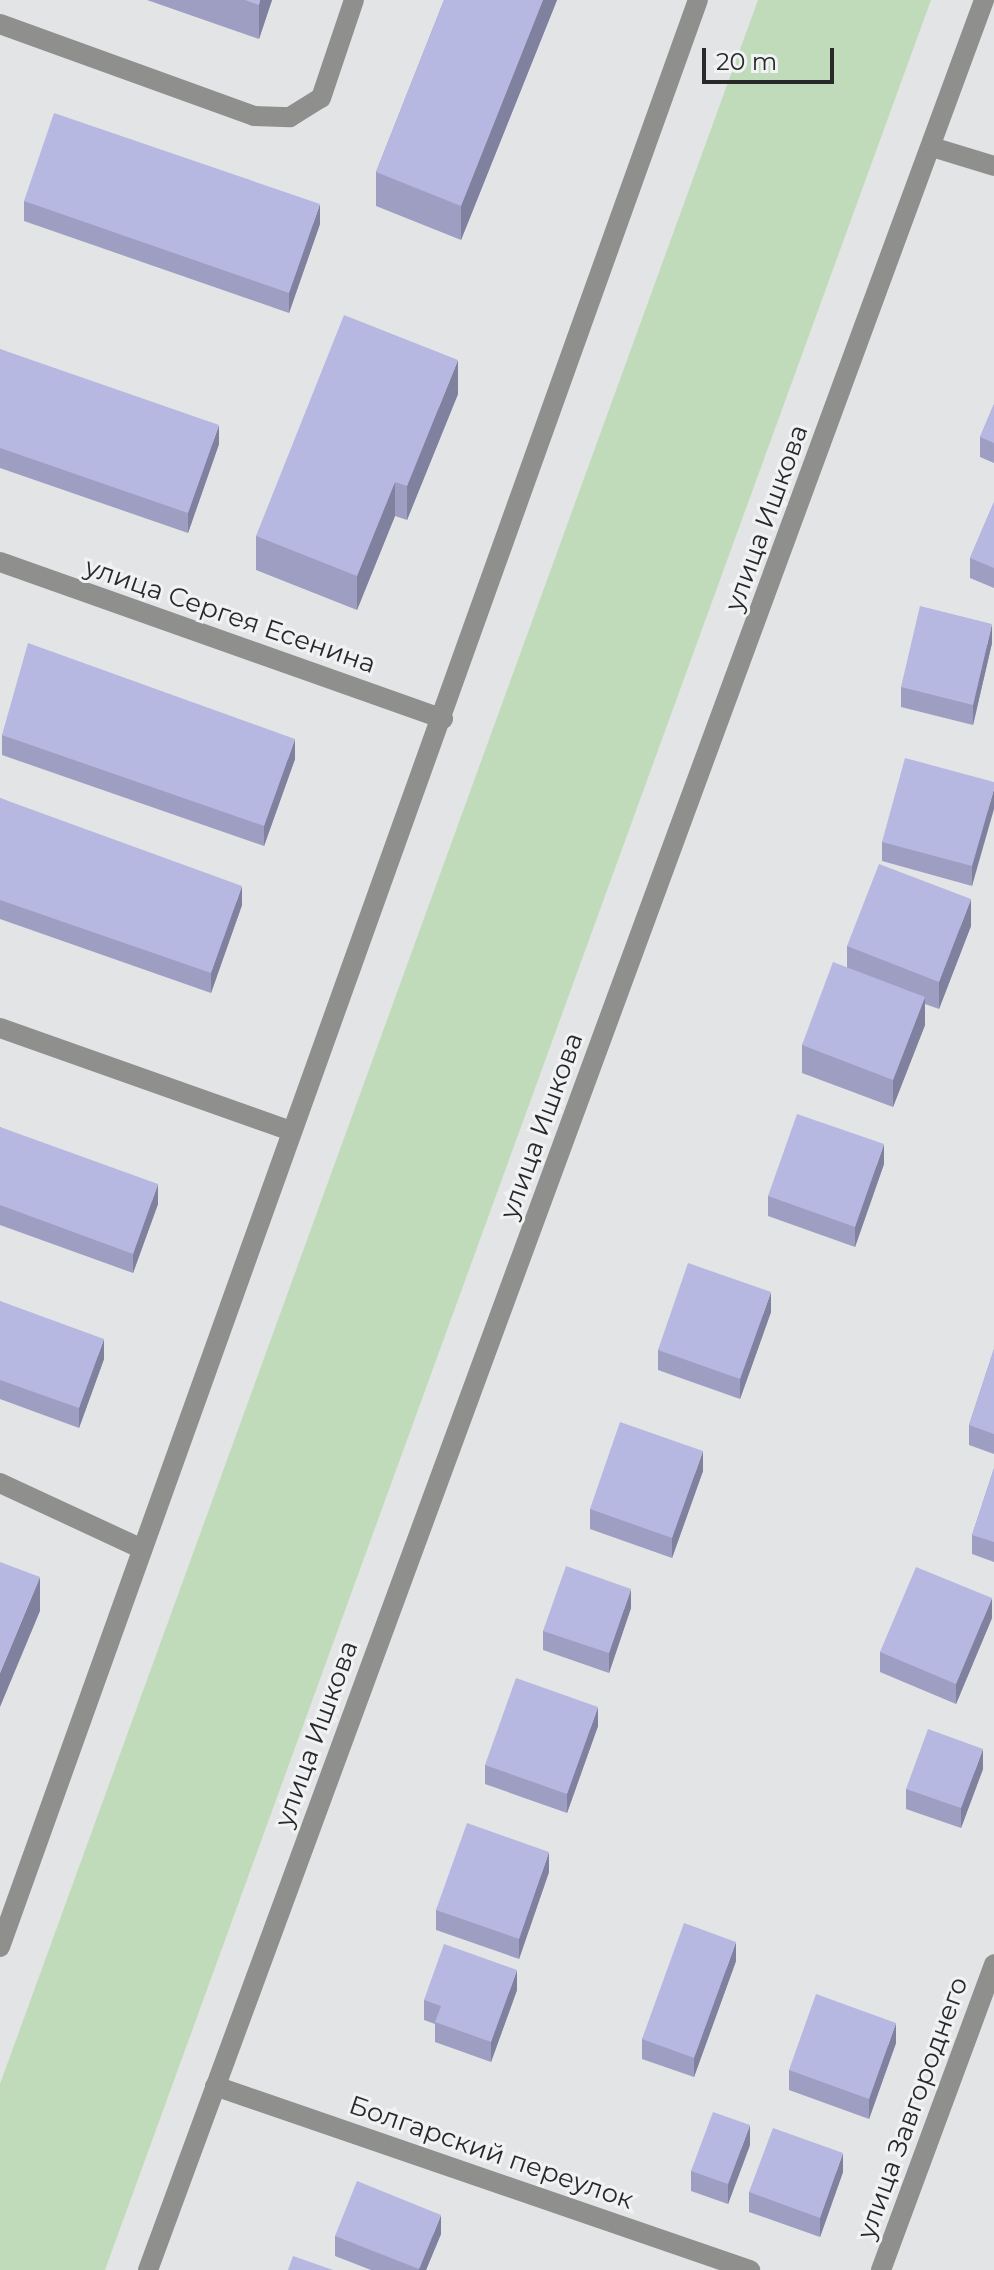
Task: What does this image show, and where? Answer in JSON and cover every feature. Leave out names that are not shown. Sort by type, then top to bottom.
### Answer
[{"type":"street","points":[[0,24],[254,116],[290,117],[321,98],[354,0]]},
{"type":"street","points":[[0,1945],[288,1130],[443,719],[698,0]]},
{"type":"street","name":"улица Ишкова","points":[[148,2270],[984,0]]},
{"type":"street","points":[[932,147],[994,166]]},
{"type":"street","name":"улица Сергея Есенина","points":[[0,562],[443,719]]},
{"type":"street","points":[[0,1028],[288,1130]]},
{"type":"street","points":[[0,1483],[142,1549]]},
{"type":"street","name":"улица Завгороднего","points":[[881,2270],[994,1964]]},
{"type":"street","name":"Болгарский переулок","points":[[215,2086],[750,2270]]},
{"type":"green space","points":[[758,0],[931,0],[105,2270],[0,2270],[0,2084]]},
{"type":"building","points":[[444,0],[543,0],[461,206],[376,172]]},
{"type":"building","points":[[54,113],[320,204],[289,293],[24,201]]},
{"type":"building","points":[[344,315],[458,360],[407,486],[395,482],[357,576],[256,536]]},
{"type":"building","points":[[0,349],[219,425],[188,513],[0,448]]},
{"type":"building","points":[[994,404],[994,443],[980,437]]},
{"type":"building","points":[[994,502],[994,568],[970,558]]},
{"type":"building","points":[[920,606],[992,624],[973,705],[901,687]]},
{"type":"building","points":[[28,643],[295,739],[264,826],[2,735]]},
{"type":"building","points":[[905,758],[994,782],[972,866],[882,842]]},
{"type":"building","points":[[0,798],[242,886],[211,973],[0,900]]},
{"type":"building","points":[[879,864],[971,899],[939,982],[847,946]]},
{"type":"building","points":[[833,962],[925,997],[893,1080],[802,1045]]},
{"type":"building","points":[[797,1114],[884,1144],[855,1227],[768,1196]]},
{"type":"building","points":[[0,1127],[158,1184],[133,1254],[0,1205]]},
{"type":"building","points":[[688,1263],[771,1292],[740,1379],[658,1350]]},
{"type":"building","points":[[0,1301],[104,1339],[79,1408],[0,1380]]},
{"type":"building","points":[[994,1349],[994,1434],[969,1425]]},
{"type":"building","points":[[620,1422],[703,1451],[672,1538],[590,1509]]},
{"type":"building","points":[[994,1468],[994,1542],[972,1535]]},
{"type":"building","points":[[0,1562],[40,1577],[0,1673]]},
{"type":"building","points":[[566,1566],[631,1589],[609,1653],[543,1631]]},
{"type":"building","points":[[916,1567],[992,1598],[956,1684],[880,1652]]},
{"type":"building","points":[[516,1678],[598,1707],[567,1794],[485,1765]]},
{"type":"building","points":[[928,1729],[983,1749],[961,1808],[906,1789]]},
{"type":"building","points":[[467,1823],[549,1852],[519,1939],[436,1910]]},
{"type":"building","points":[[684,1923],[736,1942],[694,2058],[642,2039]]},
{"type":"building","points":[[444,1944],[517,1970],[491,2042],[435,2022],[441,2006],[424,2000]]},
{"type":"building","points":[[816,1994],[896,2023],[869,2099],[789,2070]]},
{"type":"building","points":[[713,2112],[750,2125],[728,2184],[691,2171]]},
{"type":"building","points":[[773,2128],[843,2153],[820,2218],[749,2192]]},
{"type":"building","points":[[357,2181],[441,2215],[419,2269],[335,2236]]},
{"type":"building","points":[[293,2256],[333,2270],[288,2270]]}]
